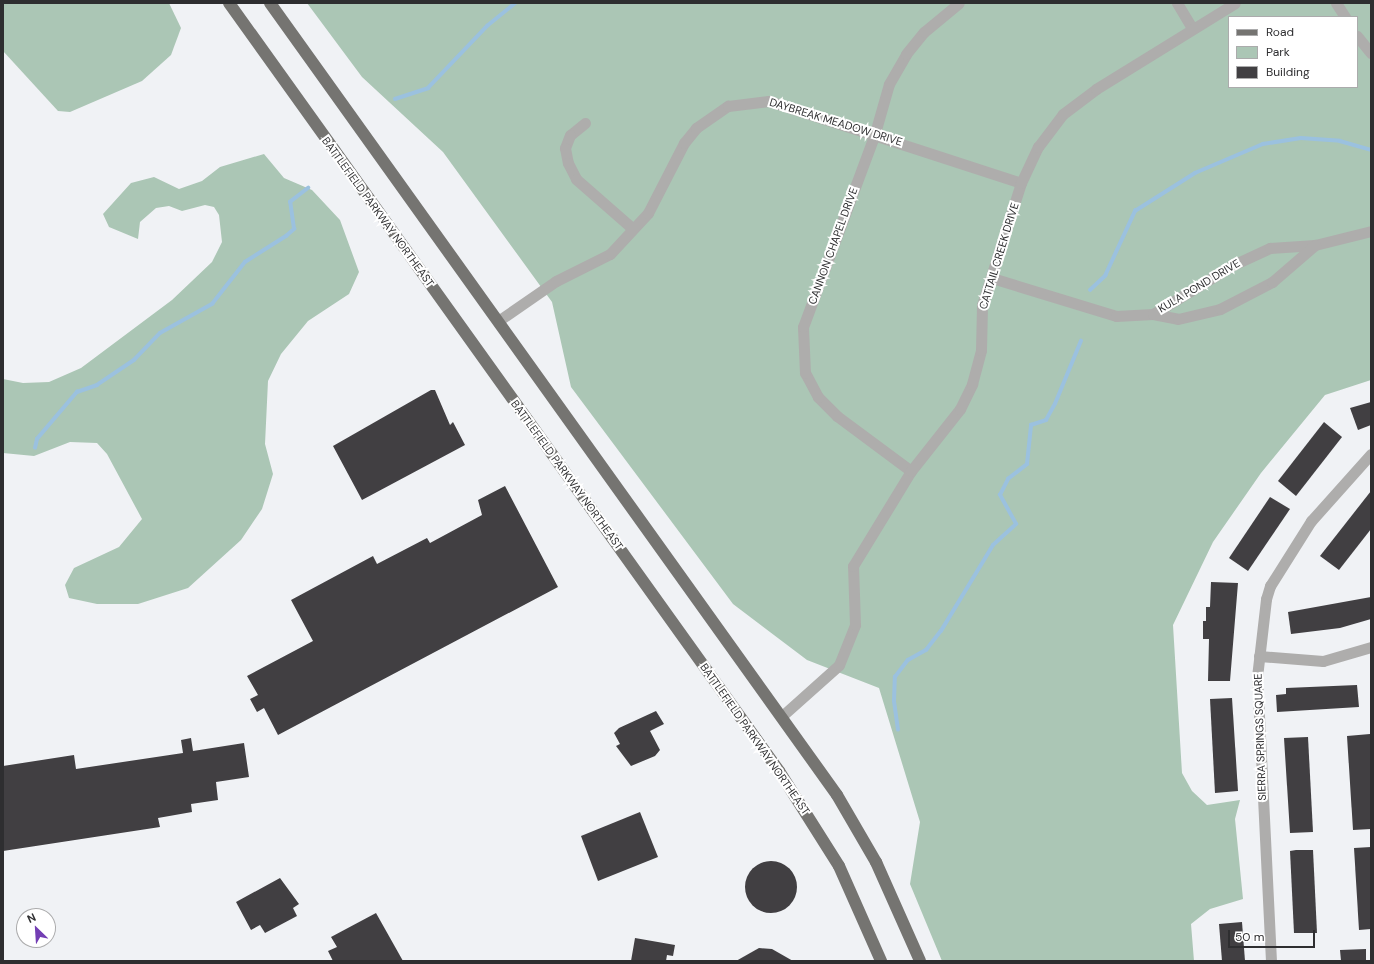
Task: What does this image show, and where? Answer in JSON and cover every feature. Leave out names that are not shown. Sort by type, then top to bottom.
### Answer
[{"type":"main road","name":"BATTLEFIELD PARKWAY NORTHEAST","points":[[229,3],[798,799],[852,892],[882,961]]},
{"type":"main road","points":[[270,3],[782,716],[856,826],[898,906],[920,961]]},
{"type":"street","name":"CANNON CHAPEL DRIVE","points":[[911,471],[837,416],[818,397],[805,373],[801,347],[803,327],[875,133],[889,84],[906,54],[959,3]]},
{"type":"street","points":[[1177,3],[1192,28]]},
{"type":"street","name":"CATTAIL CREEK DRIVE","points":[[782,716],[839,665],[848,648],[855,625],[853,566],[865,541],[911,471],[960,409],[972,384],[981,350],[982,305],[1022,183],[1038,147],[1063,114],[1096,89],[1192,28],[1235,3]]},
{"type":"street","points":[[1336,3],[1344,16]]},
{"type":"street","points":[[1358,37],[1371,53]]},
{"type":"street","name":"DAYBREAK MEADOW DRIVE","points":[[498,321],[556,281],[610,254],[632,228],[648,213],[684,143],[696,128],[728,106],[769,101],[875,133],[1022,183]]},
{"type":"street","points":[[584,123],[570,135],[565,148],[568,163],[576,179],[632,228]]},
{"type":"street","name":"KULA POND DRIVE","points":[[1153,314],[1233,265],[1270,248],[1315,245],[1371,231]]},
{"type":"street","name":"KULA POND DRIVE","points":[[992,278],[1116,316],[1153,314],[1178,319],[1220,309],[1272,282],[1315,245]]},
{"type":"street","name":"SIERRA SPRINGS SQUARE","points":[[1271,961],[1257,677],[1270,586],[1311,521],[1371,454]]},
{"type":"street","points":[[1259,656],[1323,661],[1370,650]]},
{"type":"green space","points":[[3,3],[169,3],[181,28],[171,55],[142,81],[70,112],[58,111],[3,51]]},
{"type":"green space","points":[[307,3],[1371,3],[1371,380],[1325,395],[1261,473],[1213,542],[1173,625],[1182,773],[1192,791],[1207,805],[1240,800],[1235,819],[1243,899],[1210,909],[1191,924],[1194,961],[942,961],[910,884],[920,822],[879,688],[807,660],[733,604],[571,387],[552,302],[443,152],[362,77]]},
{"type":"green space","points":[[264,154],[284,178],[312,190],[340,220],[359,272],[349,294],[308,321],[281,354],[268,381],[265,444],[273,474],[262,509],[241,540],[188,588],[138,604],[97,604],[69,598],[65,585],[74,568],[119,547],[142,519],[107,454],[97,443],[70,442],[34,456],[3,453],[3,379],[23,383],[49,382],[81,368],[172,300],[212,262],[222,242],[219,215],[214,207],[205,205],[182,211],[169,206],[156,208],[140,222],[138,239],[109,227],[103,214],[131,183],[154,177],[179,189],[202,181],[220,167]]},
{"type":"building","points":[[431,390],[435,390],[450,425],[453,422],[465,445],[362,500],[333,446]]},
{"type":"building","points":[[1371,402],[1371,425],[1358,430],[1350,408]]},
{"type":"building","points":[[1324,422],[1342,437],[1296,496],[1278,481]]},
{"type":"building","points":[[505,486],[558,587],[278,735],[264,708],[257,712],[250,699],[258,695],[247,676],[313,641],[291,600],[373,556],[377,564],[427,538],[430,543],[482,515],[478,500]]},
{"type":"building","points":[[1371,491],[1371,529],[1339,570],[1320,556]]},
{"type":"building","points":[[1270,497],[1290,509],[1248,571],[1229,558]]},
{"type":"building","points":[[1211,582],[1238,583],[1230,681],[1208,681],[1209,639],[1203,639],[1203,621],[1206,621],[1206,607],[1210,607]]},
{"type":"building","points":[[1371,597],[1371,619],[1340,628],[1291,634],[1288,612]]},
{"type":"building","points":[[1357,685],[1359,707],[1277,712],[1276,695],[1286,694],[1286,688]]},
{"type":"building","points":[[1232,698],[1238,791],[1215,793],[1210,699]]},
{"type":"building","points":[[656,711],[664,724],[650,731],[660,750],[655,756],[631,766],[616,746],[620,744],[614,733],[619,728]]},
{"type":"building","points":[[1370,734],[1371,829],[1353,830],[1347,736]]},
{"type":"building","points":[[1308,737],[1313,832],[1290,833],[1284,738]]},
{"type":"building","points":[[191,738],[193,751],[244,743],[249,777],[216,782],[218,800],[191,804],[192,812],[158,818],[160,827],[3,851],[3,766],[74,755],[76,769],[183,753],[181,740]]},
{"type":"building","points":[[640,812],[658,857],[598,881],[581,836]]},
{"type":"building","points":[[1371,847],[1371,929],[1359,930],[1354,848]]},
{"type":"building","points":[[1313,850],[1317,933],[1294,933],[1290,851]]},
{"type":"building","points":[[771,861],[781,863],[789,869],[795,877],[797,887],[795,897],[789,905],[781,911],[771,913],[761,911],[753,905],[747,897],[745,887],[747,877],[753,869],[761,863]]},
{"type":"building","points":[[280,878],[299,904],[293,908],[297,916],[265,933],[260,925],[251,930],[236,902]]},
{"type":"building","points":[[376,913],[403,961],[333,961],[328,951],[337,947],[331,937]]},
{"type":"building","points":[[1242,922],[1245,961],[1222,961],[1219,924]]},
{"type":"building","points":[[635,938],[675,945],[673,956],[667,955],[666,961],[631,961]]},
{"type":"building","points":[[759,948],[772,949],[793,961],[736,961]]},
{"type":"building","points":[[1366,949],[1366,961],[1341,961],[1340,950]]},
{"type":"waterway","points":[[395,99],[428,88],[487,26],[515,3]]},
{"type":"waterway","points":[[1090,290],[1105,276],[1135,211],[1195,173],[1263,144],[1301,138],[1340,141],[1371,150]]},
{"type":"waterway","points":[[35,448],[37,439],[77,392],[97,385],[134,360],[160,333],[212,304],[245,262],[286,236],[294,229],[290,202],[308,188]]},
{"type":"waterway","points":[[898,730],[894,701],[895,677],[908,660],[926,650],[941,631],[993,545],[1016,524],[1000,495],[1008,479],[1027,464],[1031,425],[1046,420],[1055,404],[1081,341]]}]
